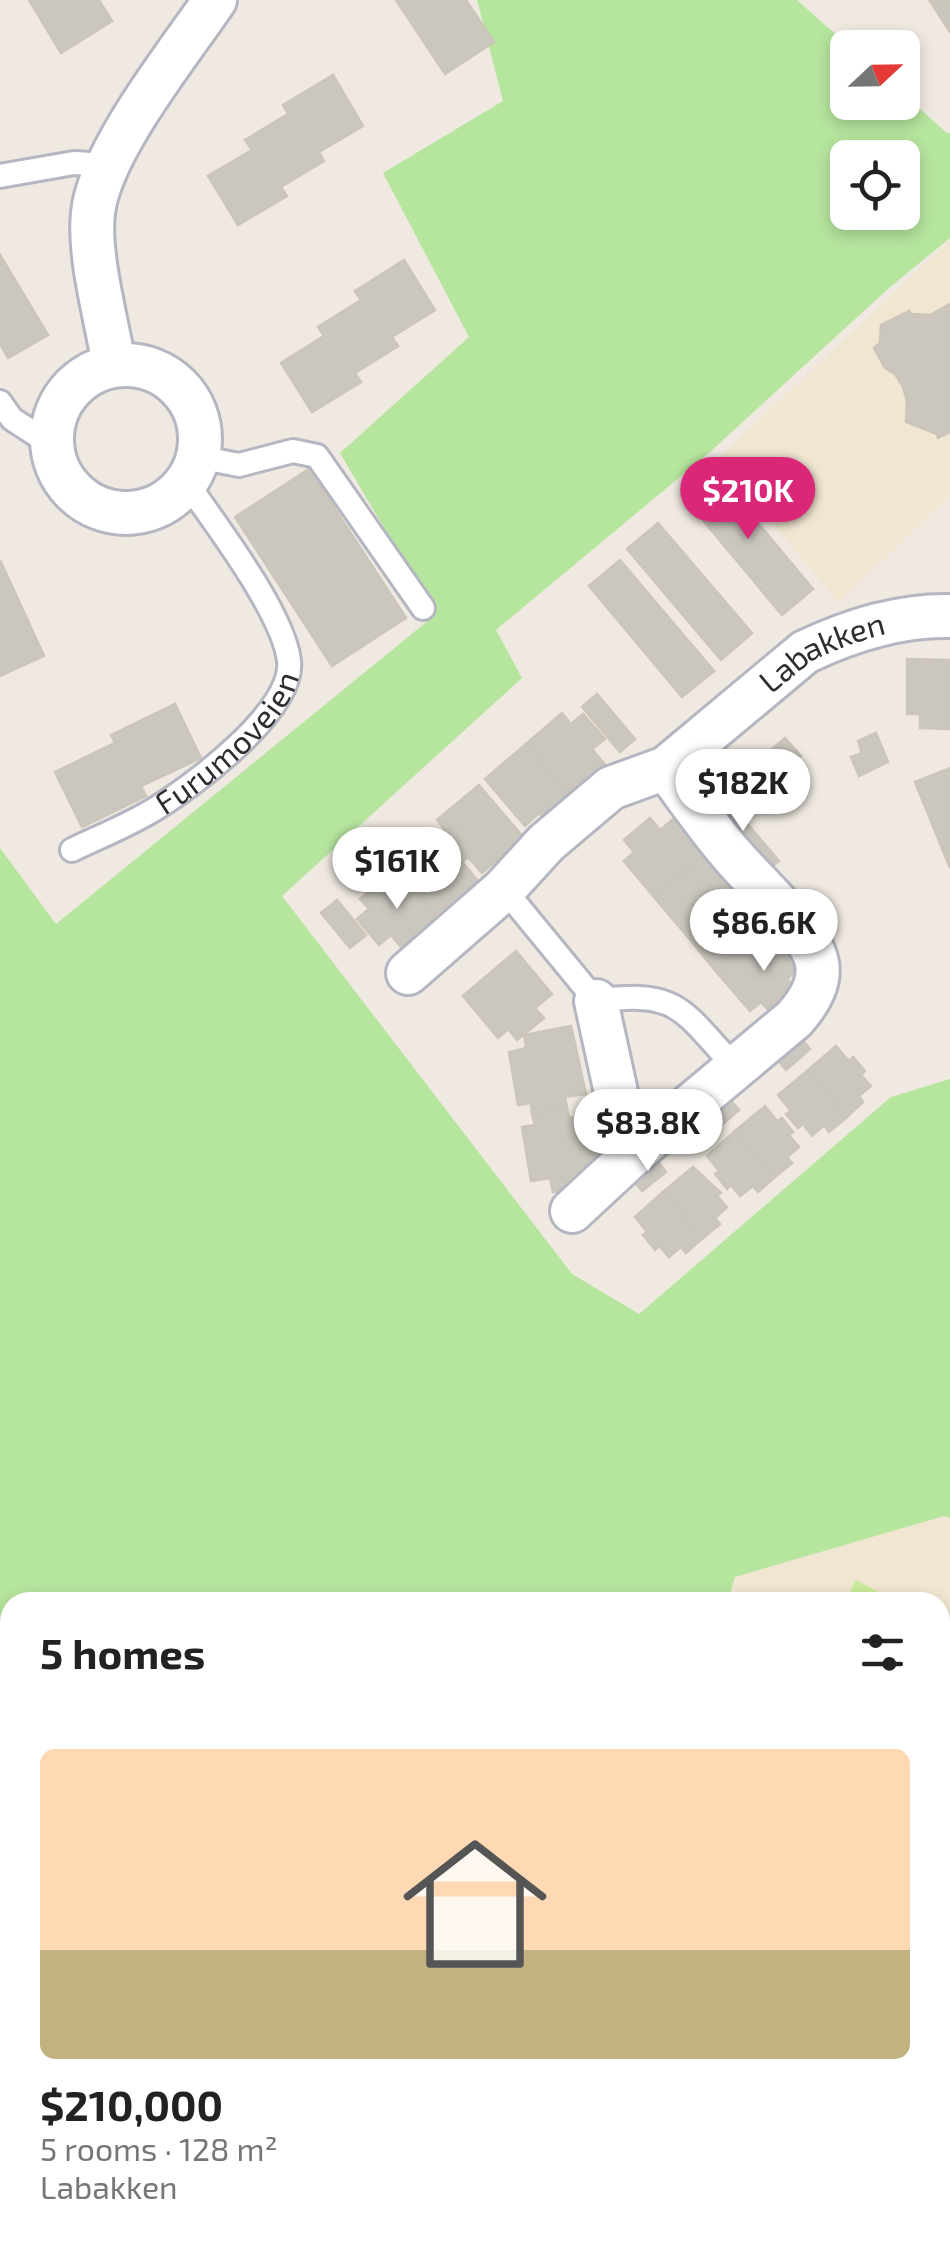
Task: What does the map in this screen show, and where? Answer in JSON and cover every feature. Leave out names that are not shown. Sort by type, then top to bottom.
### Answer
[{"type":"street","points":[[192,470],[168,500],[144,511],[119,513],[94,506],[74,491],[59,470],[52,446],[53,423],[61,402],[84,378],[114,365],[92,218],[96,191],[145,102],[215,0]]},
{"type":"street","name":"Furumoveien","points":[[114,365],[156,370],[174,381],[188,397],[197,416],[200,437],[192,470]]},
{"type":"street","name":"Labakken","points":[[408,973],[504,889],[546,843],[611,788],[666,768],[805,652],[874,625],[904,618],[950,616]]},
{"type":"street","points":[[572,1211],[806,1005],[818,977],[815,955],[794,925],[732,855],[666,768]]},
{"type":"street","points":[[596,1000],[617,1097],[642,1146]]},
{"type":"lane","points":[[0,176],[74,163],[107,166]]},
{"type":"lane","points":[[0,402],[12,420],[52,446]]},
{"type":"lane","points":[[192,470],[239,465],[294,451],[316,456],[422,608]]},
{"type":"lane","name":"Furumoveien","points":[[72,850],[152,811],[208,772],[252,732],[284,690],[290,666],[283,638],[192,470]]},
{"type":"lane","points":[[504,889],[596,1000],[633,995],[658,998],[678,1007],[736,1068]]},
{"type":"shaded area","points":[[950,240],[950,495],[839,603],[718,458]]},
{"type":"shaded area","points":[[944,1516],[950,1518],[950,1592],[730,1592],[734,1577]]},
{"type":"green space","points":[[477,0],[797,0],[831,30],[830,120],[920,120],[920,109],[950,133],[950,238],[889,288],[710,452],[496,630],[522,678],[282,896],[572,1274],[639,1314],[891,1097],[950,1079],[950,1518],[944,1516],[735,1577],[730,1592],[0,1592],[0,848],[56,924],[435,615],[340,453],[469,337],[383,173],[503,101]]},
{"type":"green space","points":[[856,1580],[878,1592],[849,1592]]},
{"type":"building","points":[[29,0],[99,0],[112,21],[61,53]]},
{"type":"building","points":[[396,0],[466,0],[494,42],[445,74]]},
{"type":"building","points":[[950,0],[950,32],[930,1]]},
{"type":"building","points":[[333,75],[363,126],[319,152],[324,161],[281,187],[287,196],[238,225],[208,176],[252,150],[245,140],[288,114],[283,105]]},
{"type":"building","points":[[0,255],[48,335],[8,358],[0,344]]},
{"type":"building","points":[[404,260],[435,310],[392,337],[398,346],[355,373],[361,382],[312,412],[281,363],[324,336],[318,327],[361,300],[355,291]]},
{"type":"building","points":[[950,304],[950,432],[938,438],[937,434],[906,422],[903,387],[895,374],[885,368],[874,348],[880,343],[881,325],[909,311],[930,315]]},
{"type":"building","points":[[309,469],[406,618],[332,666],[235,517]]},
{"type":"building","points":[[713,469],[813,589],[782,615],[682,495]]},
{"type":"building","points":[[658,523],[752,633],[721,660],[627,549]]},
{"type":"building","points":[[0,560],[44,656],[0,676]]},
{"type":"building","points":[[620,560],[714,671],[682,697],[589,586]]},
{"type":"building","points":[[907,659],[950,660],[950,729],[920,728],[920,714],[907,714]]},
{"type":"building","points":[[597,694],[635,739],[620,752],[582,707]]},
{"type":"building","points":[[175,704],[201,758],[141,786],[146,796],[82,827],[55,772],[115,743],[111,735]]},
{"type":"building","points":[[562,713],[571,724],[583,714],[605,739],[592,749],[607,767],[572,797],[526,744]]},
{"type":"building","points":[[876,733],[888,762],[859,776],[851,757],[862,753],[858,741]]},
{"type":"building","points":[[785,738],[801,756],[740,808],[725,790]]},
{"type":"building","points":[[526,744],[572,797],[545,820],[539,813],[525,826],[485,779]]},
{"type":"building","points":[[950,768],[950,868],[915,782]]},
{"type":"building","points":[[479,785],[523,837],[482,873],[468,857],[462,862],[440,835],[445,830],[437,820]]},
{"type":"building","points":[[722,794],[779,861],[763,874],[707,807]]},
{"type":"building","points":[[677,816],[707,852],[654,897],[624,861],[634,852],[624,840],[650,818],[660,830]]},
{"type":"building","points":[[438,833],[478,881],[462,894],[468,900],[441,922],[396,868]]},
{"type":"building","points":[[708,852],[735,883],[728,889],[734,896],[687,936],[654,897]]},
{"type":"building","points":[[397,868],[441,922],[405,952],[391,935],[379,945],[357,919],[369,909],[360,899]]},
{"type":"building","points":[[734,896],[740,903],[746,898],[773,929],[719,975],[687,936]]},
{"type":"building","points":[[337,900],[366,935],[350,948],[321,913]]},
{"type":"building","points":[[773,929],[803,965],[787,979],[797,991],[771,1013],[761,1002],[750,1011],[719,975]]},
{"type":"building","points":[[516,951],[552,994],[535,1008],[544,1018],[517,1040],[508,1029],[498,1038],[463,996]]},
{"type":"building","points":[[571,1026],[586,1094],[565,1097],[567,1108],[532,1114],[531,1103],[518,1105],[509,1052],[526,1048],[524,1035]]},
{"type":"building","points":[[797,1033],[810,1049],[786,1070],[773,1054]]},
{"type":"building","points":[[836,1046],[849,1061],[853,1057],[871,1086],[859,1096],[863,1102],[847,1117],[807,1071]]},
{"type":"building","points":[[807,1071],[847,1117],[829,1132],[824,1125],[812,1136],[803,1124],[798,1128],[786,1114],[791,1111],[778,1095]]},
{"type":"building","points":[[725,1094],[739,1110],[715,1131],[701,1114]]},
{"type":"building","points":[[765,1106],[777,1121],[782,1118],[799,1147],[787,1157],[792,1163],[775,1177],[735,1131]]},
{"type":"building","points":[[567,1108],[569,1118],[589,1115],[599,1168],[584,1171],[586,1186],[553,1192],[550,1178],[531,1181],[522,1127],[535,1125],[532,1114]]},
{"type":"building","points":[[735,1131],[775,1177],[758,1192],[753,1186],[740,1196],[731,1185],[727,1189],[707,1156]]},
{"type":"building","points":[[654,1156],[666,1172],[642,1191],[629,1175]]},
{"type":"building","points":[[693,1167],[721,1193],[717,1196],[727,1207],[715,1218],[720,1224],[703,1238],[663,1192]]},
{"type":"building","points":[[663,1192],[703,1238],[686,1253],[681,1247],[669,1257],[659,1246],[655,1250],[635,1217]]}]
